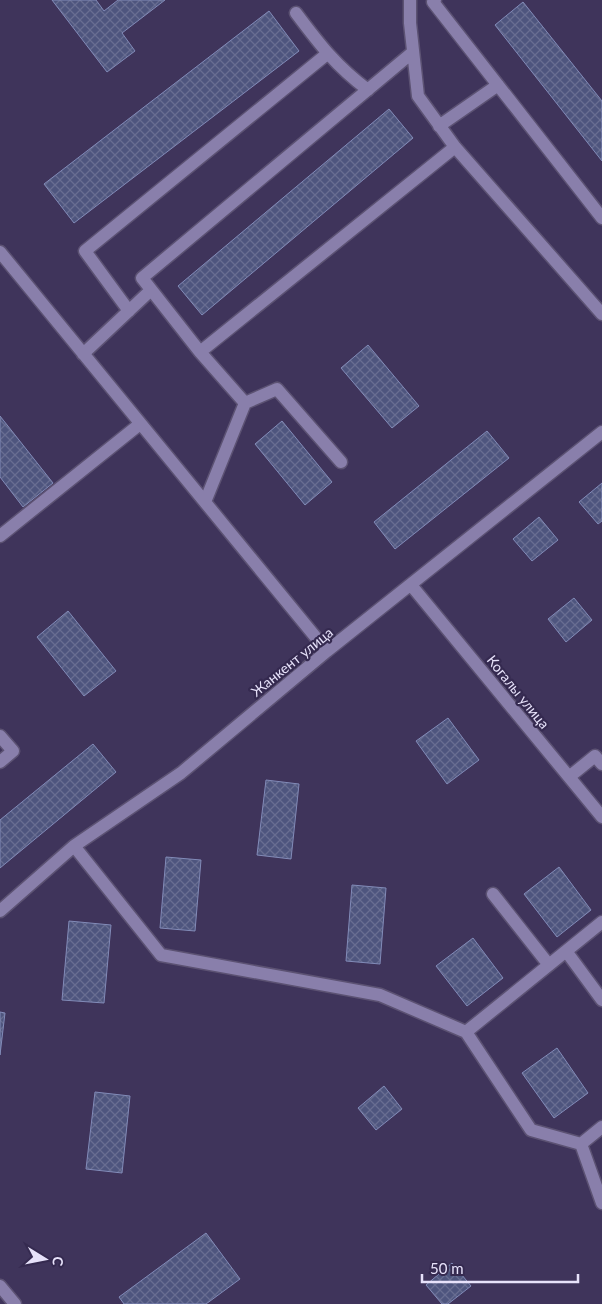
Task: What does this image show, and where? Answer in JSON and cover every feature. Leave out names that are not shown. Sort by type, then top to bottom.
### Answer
[{"type":"street","points":[[410,0],[418,96],[455,147],[602,314]]},
{"type":"street","points":[[435,0],[433,2],[602,218]]},
{"type":"street","points":[[296,13],[326,54],[368,90]]},
{"type":"street","points":[[245,403],[200,352],[142,278],[413,52]]},
{"type":"street","points":[[129,311],[85,250],[326,54]]},
{"type":"street","points":[[439,126],[498,85]]},
{"type":"street","points":[[200,352],[455,147]]},
{"type":"street","points":[[0,252],[328,651]]},
{"type":"street","points":[[83,354],[151,290]]},
{"type":"street","points":[[205,502],[245,403],[277,389],[341,462]]},
{"type":"street","points":[[0,536],[140,424]]},
{"type":"street","name":"Жанкент улица","points":[[0,911],[74,846],[181,773],[328,651],[602,432]]},
{"type":"street","name":"Когалы улица","points":[[411,585],[602,817]]},
{"type":"street","points":[[0,736],[13,751],[0,762]]},
{"type":"street","points":[[569,777],[595,756],[602,764]]},
{"type":"street","points":[[74,846],[161,955],[380,995],[466,1032],[531,1130],[581,1144]]},
{"type":"street","points":[[493,894],[549,965]]},
{"type":"street","points":[[466,1032],[602,922]]},
{"type":"street","points":[[566,951],[602,1000]]},
{"type":"street","points":[[581,1144],[602,1127]]},
{"type":"street","points":[[581,1144],[602,1203]]},
{"type":"street","points":[[0,1286],[14,1304]]},
{"type":"building","points":[[52,0],[96,0],[104,11],[118,0],[165,0],[122,33],[135,51],[107,72]]},
{"type":"building","points":[[523,2],[602,101],[602,161],[495,25]]},
{"type":"building","points":[[269,11],[299,51],[74,223],[44,184]]},
{"type":"building","points":[[389,109],[413,138],[202,315],[178,286]]},
{"type":"building","points":[[368,345],[419,406],[392,428],[341,368]]},
{"type":"building","points":[[0,416],[53,483],[23,507],[0,477]]},
{"type":"building","points":[[282,421],[332,482],[305,505],[255,444]]},
{"type":"building","points":[[487,431],[509,458],[395,549],[374,522]]},
{"type":"building","points":[[602,483],[602,521],[598,524],[579,502]]},
{"type":"building","points":[[539,517],[558,540],[532,561],[513,539]]},
{"type":"building","points":[[574,598],[592,620],[566,642],[548,619]]},
{"type":"building","points":[[68,611],[116,671],[84,696],[37,637]]},
{"type":"building","points":[[448,718],[479,760],[447,784],[416,741]]},
{"type":"building","points":[[93,744],[116,772],[0,868],[0,820]]},
{"type":"building","points":[[266,780],[299,784],[291,859],[257,855]]},
{"type":"building","points":[[166,857],[201,860],[195,931],[160,928]]},
{"type":"building","points":[[559,867],[591,910],[557,937],[524,894]]},
{"type":"building","points":[[352,885],[386,888],[380,964],[346,961]]},
{"type":"building","points":[[69,921],[111,925],[104,1003],[62,1000]]},
{"type":"building","points":[[473,938],[503,978],[467,1006],[436,966]]},
{"type":"building","points":[[0,1012],[5,1013],[0,1055]]},
{"type":"building","points":[[557,1048],[588,1093],[554,1118],[522,1073]]},
{"type":"building","points":[[384,1086],[402,1109],[376,1130],[358,1108]]},
{"type":"building","points":[[95,1092],[130,1096],[122,1173],[86,1169]]},
{"type":"building","points":[[206,1233],[240,1279],[206,1304],[124,1304],[119,1297]]},
{"type":"building","points":[[452,1263],[471,1286],[448,1304],[442,1304],[426,1285]]}]
